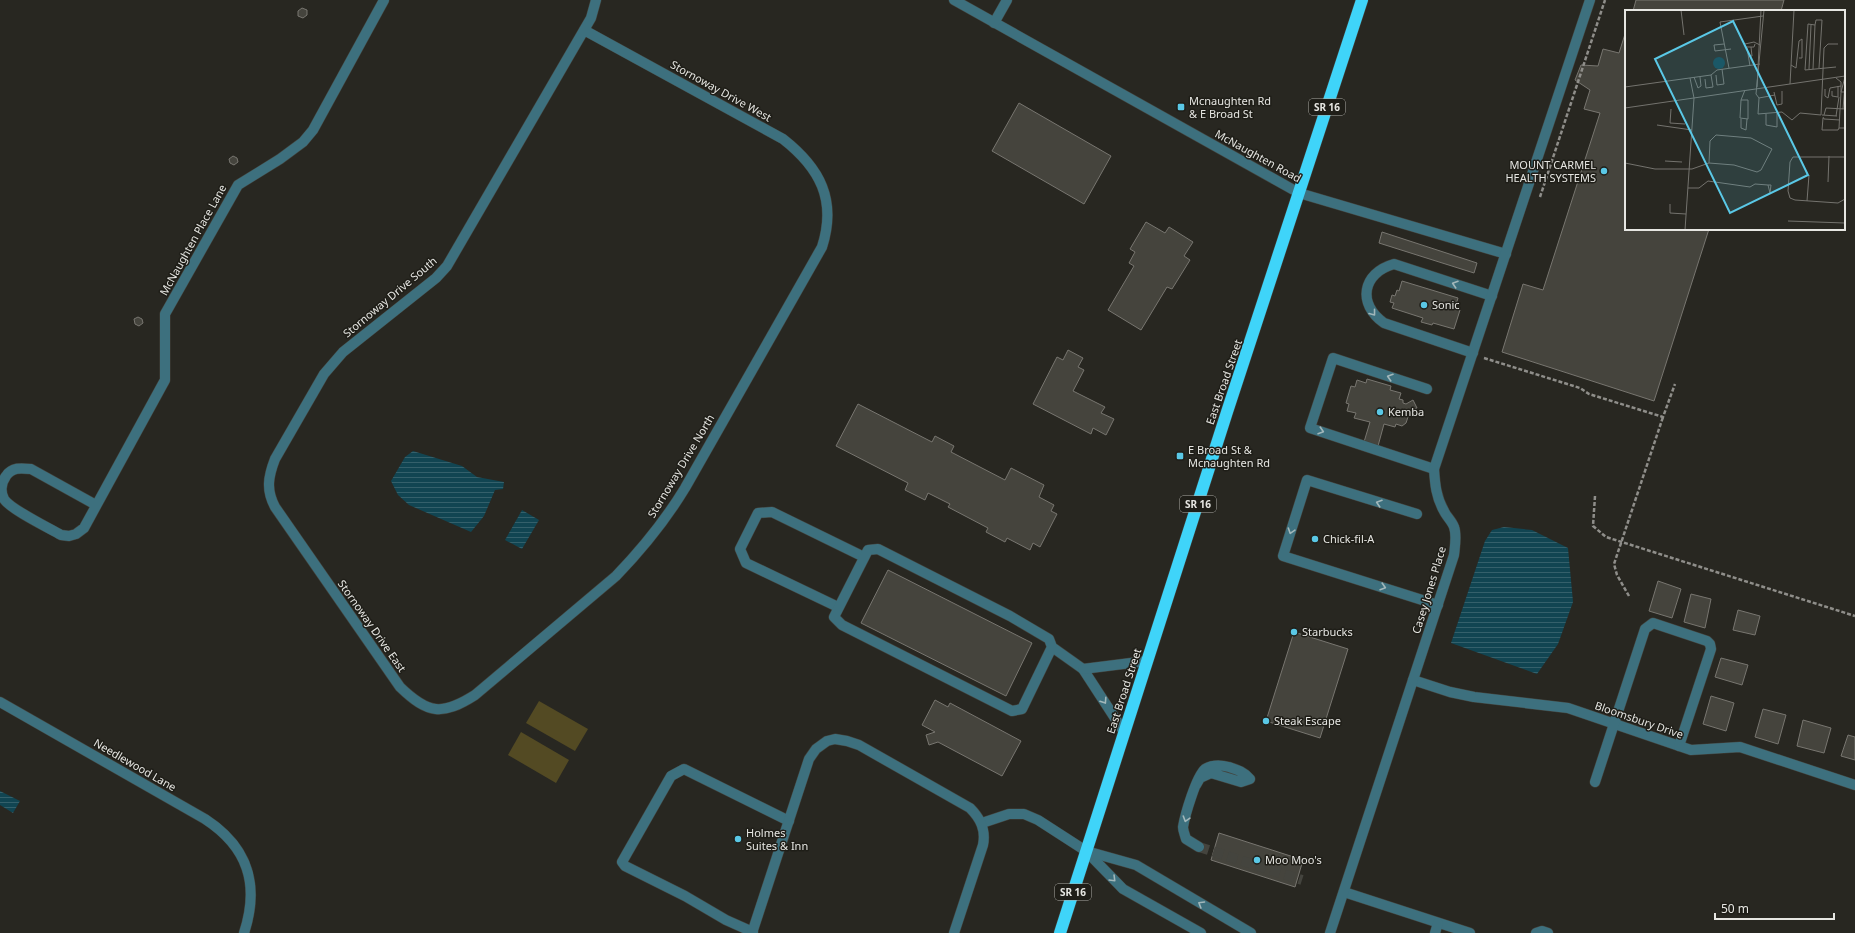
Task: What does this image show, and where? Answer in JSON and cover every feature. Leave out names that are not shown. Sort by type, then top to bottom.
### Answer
[{"type":"highway","name":"East Broad Street","points":[[1060,933],[1362,0]]},
{"type":"street","name":"McNaughten Place Lane","points":[[96,505],[30,469],[20,468],[13,470],[2,481],[1,489],[4,499],[11,506],[61,534],[69,536],[76,534],[84,528],[166,380],[165,314],[238,185],[280,159],[303,142],[313,130],[384,0]]},
{"type":"street","name":"Stornoway Drive South","points":[[275,507],[270,498],[268,489],[269,475],[274,459],[324,374],[353,343],[436,278],[447,266],[591,18],[596,0]]},
{"type":"street","name":"McNaughten Road","points":[[954,0],[1299,193],[1506,254]]},
{"type":"street","points":[[994,23],[1008,0]]},
{"type":"street","name":"Casey Jones Place","points":[[1330,933],[1454,555],[1456,534],[1454,526],[1444,512],[1438,498],[1434,469],[1590,0]]},
{"type":"street","name":"Stornoway Drive West","points":[[584,30],[783,139],[799,151],[810,163],[819,178],[825,196]]},
{"type":"street","name":"Stornoway Drive North","points":[[476,695],[616,576],[649,540],[671,511],[822,247],[828,230],[828,213],[825,196]]},
{"type":"street","points":[[1473,353],[1384,323],[1374,316],[1368,307],[1366,297],[1372,277],[1382,267],[1394,264],[1492,296]]},
{"type":"street","points":[[1427,389],[1333,358],[1310,428],[1434,469]]},
{"type":"street","points":[[1417,514],[1307,480],[1283,556],[1438,605]]},
{"type":"street","name":"Stornoway Drive East","points":[[275,507],[400,687],[416,702],[427,707],[444,709],[458,706],[476,695]]},
{"type":"street","points":[[838,607],[746,562],[740,548],[758,513],[772,512],[864,557]]},
{"type":"street","points":[[878,549],[1050,639],[1052,647],[1022,709],[1012,711],[842,625],[834,617],[864,557],[868,550],[878,549]]},
{"type":"street","points":[[1595,782],[1645,628],[1653,623],[1707,641],[1710,644],[1711,649],[1679,746]]},
{"type":"street","points":[[1052,647],[1083,669],[1124,732]]},
{"type":"street","points":[[1083,669],[1147,661]]},
{"type":"street","name":"Bloomsbury Drive","points":[[1413,680],[1450,692],[1474,697],[1568,708],[1679,746],[1699,750],[1732,746],[1740,747],[1855,785]]},
{"type":"street","name":"Needlewood Lane","points":[[0,702],[205,819],[229,838],[246,864],[252,901],[244,933]]},
{"type":"street","points":[[789,821],[684,769],[671,776],[622,862],[625,866],[685,896],[726,920],[753,932],[810,759],[816,749],[827,741],[836,739],[859,745],[957,801],[976,814],[982,823],[984,837],[983,845],[954,933]]},
{"type":"street","points":[[1199,847],[1186,839],[1183,828],[1199,776],[1212,766],[1220,765],[1240,770],[1250,779]]},
{"type":"street","points":[[982,823],[1009,814],[1024,814],[1038,820],[1086,851],[1123,889],[1201,933]]},
{"type":"street","points":[[1086,851],[1136,865],[1251,933]]},
{"type":"street","points":[[1344,892],[1470,933]]},
{"type":"street","points":[[1435,933],[1438,922]]},
{"type":"street","points":[[1536,933],[1542,931],[1548,933]]},
{"type":"path","points":[[1538,201],[1606,0]]},
{"type":"path","points":[[1487,351],[1484,358],[1580,388],[1589,394],[1664,417]]},
{"type":"path","points":[[1629,596],[1617,576],[1614,564],[1675,384]]},
{"type":"path","points":[[1595,496],[1593,526],[1606,537],[1855,616]]},
{"type":"shaded area","points":[[539,701],[588,729],[575,751],[526,723]]},
{"type":"shaded area","points":[[521,732],[569,760],[556,783],[508,755]]},
{"type":"water","points":[[413,451],[462,466],[477,477],[504,482],[503,489],[495,490],[484,516],[471,532],[409,505],[398,495],[391,481],[405,457]]},
{"type":"water","points":[[522,510],[539,520],[522,549],[505,540]]},
{"type":"water","points":[[1504,527],[1532,530],[1568,548],[1573,602],[1558,644],[1537,674],[1451,643],[1485,541],[1492,530]]},
{"type":"water","points":[[0,791],[20,801],[13,813],[0,805]]},
{"type":"building","points":[[1636,0],[1784,0],[1781,10],[1633,10]]},
{"type":"building","points":[[302,8],[307,10],[307,15],[303,18],[298,16],[298,11]]},
{"type":"building","name":"MOUNT CARMEL HEALTH SYSTEMS","points":[[1625,34],[1625,230],[1709,230],[1654,401],[1502,352],[1523,284],[1543,290],[1600,113],[1584,109],[1590,90],[1575,80],[1581,65],[1598,66],[1603,49],[1619,53]]},
{"type":"building","points":[[1019,103],[1111,156],[1084,204],[992,151]]},
{"type":"building","points":[[233,156],[237,158],[238,162],[234,165],[230,163],[229,159]]},
{"type":"building","points":[[1146,222],[1165,233],[1169,227],[1193,242],[1184,256],[1190,260],[1172,289],[1167,287],[1141,330],[1108,310],[1134,266],[1129,263],[1135,252],[1130,249]]},
{"type":"building","points":[[1382,232],[1477,263],[1474,273],[1379,243]]},
{"type":"building","name":"Sonic","points":[[1402,281],[1458,298],[1455,308],[1460,310],[1454,329],[1433,323],[1432,325],[1421,322],[1423,318],[1392,308],[1394,303],[1390,302],[1392,295],[1395,296],[1397,290],[1399,291]]},
{"type":"building","points":[[138,317],[142,319],[143,323],[139,326],[135,324],[134,319]]},
{"type":"building","points":[[1068,350],[1083,358],[1078,367],[1084,370],[1073,391],[1105,407],[1101,413],[1114,419],[1106,435],[1093,428],[1091,434],[1033,404],[1057,357],[1063,360]]},
{"type":"building","name":"Kemba","points":[[1367,379],[1391,386],[1390,390],[1401,393],[1399,399],[1403,400],[1403,403],[1406,404],[1413,400],[1417,408],[1410,411],[1406,423],[1402,426],[1396,424],[1395,427],[1384,424],[1378,446],[1364,442],[1370,422],[1354,418],[1356,413],[1347,411],[1349,404],[1346,403],[1351,386],[1355,387],[1357,380],[1366,383]]},
{"type":"building","points":[[858,404],[932,442],[935,436],[954,446],[951,452],[1005,480],[1011,468],[1044,485],[1039,497],[1054,505],[1051,511],[1057,514],[1040,547],[1033,543],[1030,550],[1007,538],[1005,542],[986,532],[988,528],[948,507],[950,504],[928,493],[925,500],[905,490],[908,483],[836,446]]},
{"type":"building","points":[[888,570],[1032,643],[1006,696],[861,623]]},
{"type":"building","points":[[1658,581],[1681,589],[1672,618],[1649,611]]},
{"type":"building","points":[[1691,594],[1711,599],[1705,628],[1684,622]]},
{"type":"building","points":[[1738,610],[1760,616],[1755,635],[1733,630]]},
{"type":"building","points":[[1294,632],[1348,649],[1320,738],[1266,721]]},
{"type":"building","points":[[1721,658],[1748,665],[1742,685],[1715,677]]},
{"type":"building","points":[[1711,696],[1734,703],[1726,731],[1703,724]]},
{"type":"building","points":[[935,700],[948,707],[950,703],[1021,741],[1002,776],[938,742],[929,745],[926,735],[935,732],[922,725]]},
{"type":"building","points":[[1763,709],[1786,715],[1778,744],[1755,737]]},
{"type":"building","points":[[1803,720],[1831,728],[1824,753],[1797,746]]},
{"type":"building","points":[[1848,735],[1855,737],[1855,760],[1841,756]]},
{"type":"building","name":"Moo Moo's","points":[[1219,833],[1303,860],[1295,887],[1211,860]]},
{"type":"tunnel","points":[[1199,847],[1302,880]]},
{"type":"place","name":"Mcnaughten Rd & E Broad St","points":[[1181,107]]},
{"type":"place","name":"MOUNT CARMEL HEALTH SYSTEMS","points":[[1604,171]]},
{"type":"place","name":"Sonic","points":[[1424,305]]},
{"type":"place","name":"Kemba","points":[[1380,412]]},
{"type":"place","name":"E Broad St & Mcnaughten Rd","points":[[1180,456]]},
{"type":"place","name":"Chick-fil-A","points":[[1315,539]]},
{"type":"place","name":"Starbucks","points":[[1294,632]]},
{"type":"place","name":"Steak Escape","points":[[1266,721]]},
{"type":"place","name":"Holmes Suites & Inn","points":[[738,839]]},
{"type":"place","name":"Moo Moo's","points":[[1257,860]]}]
